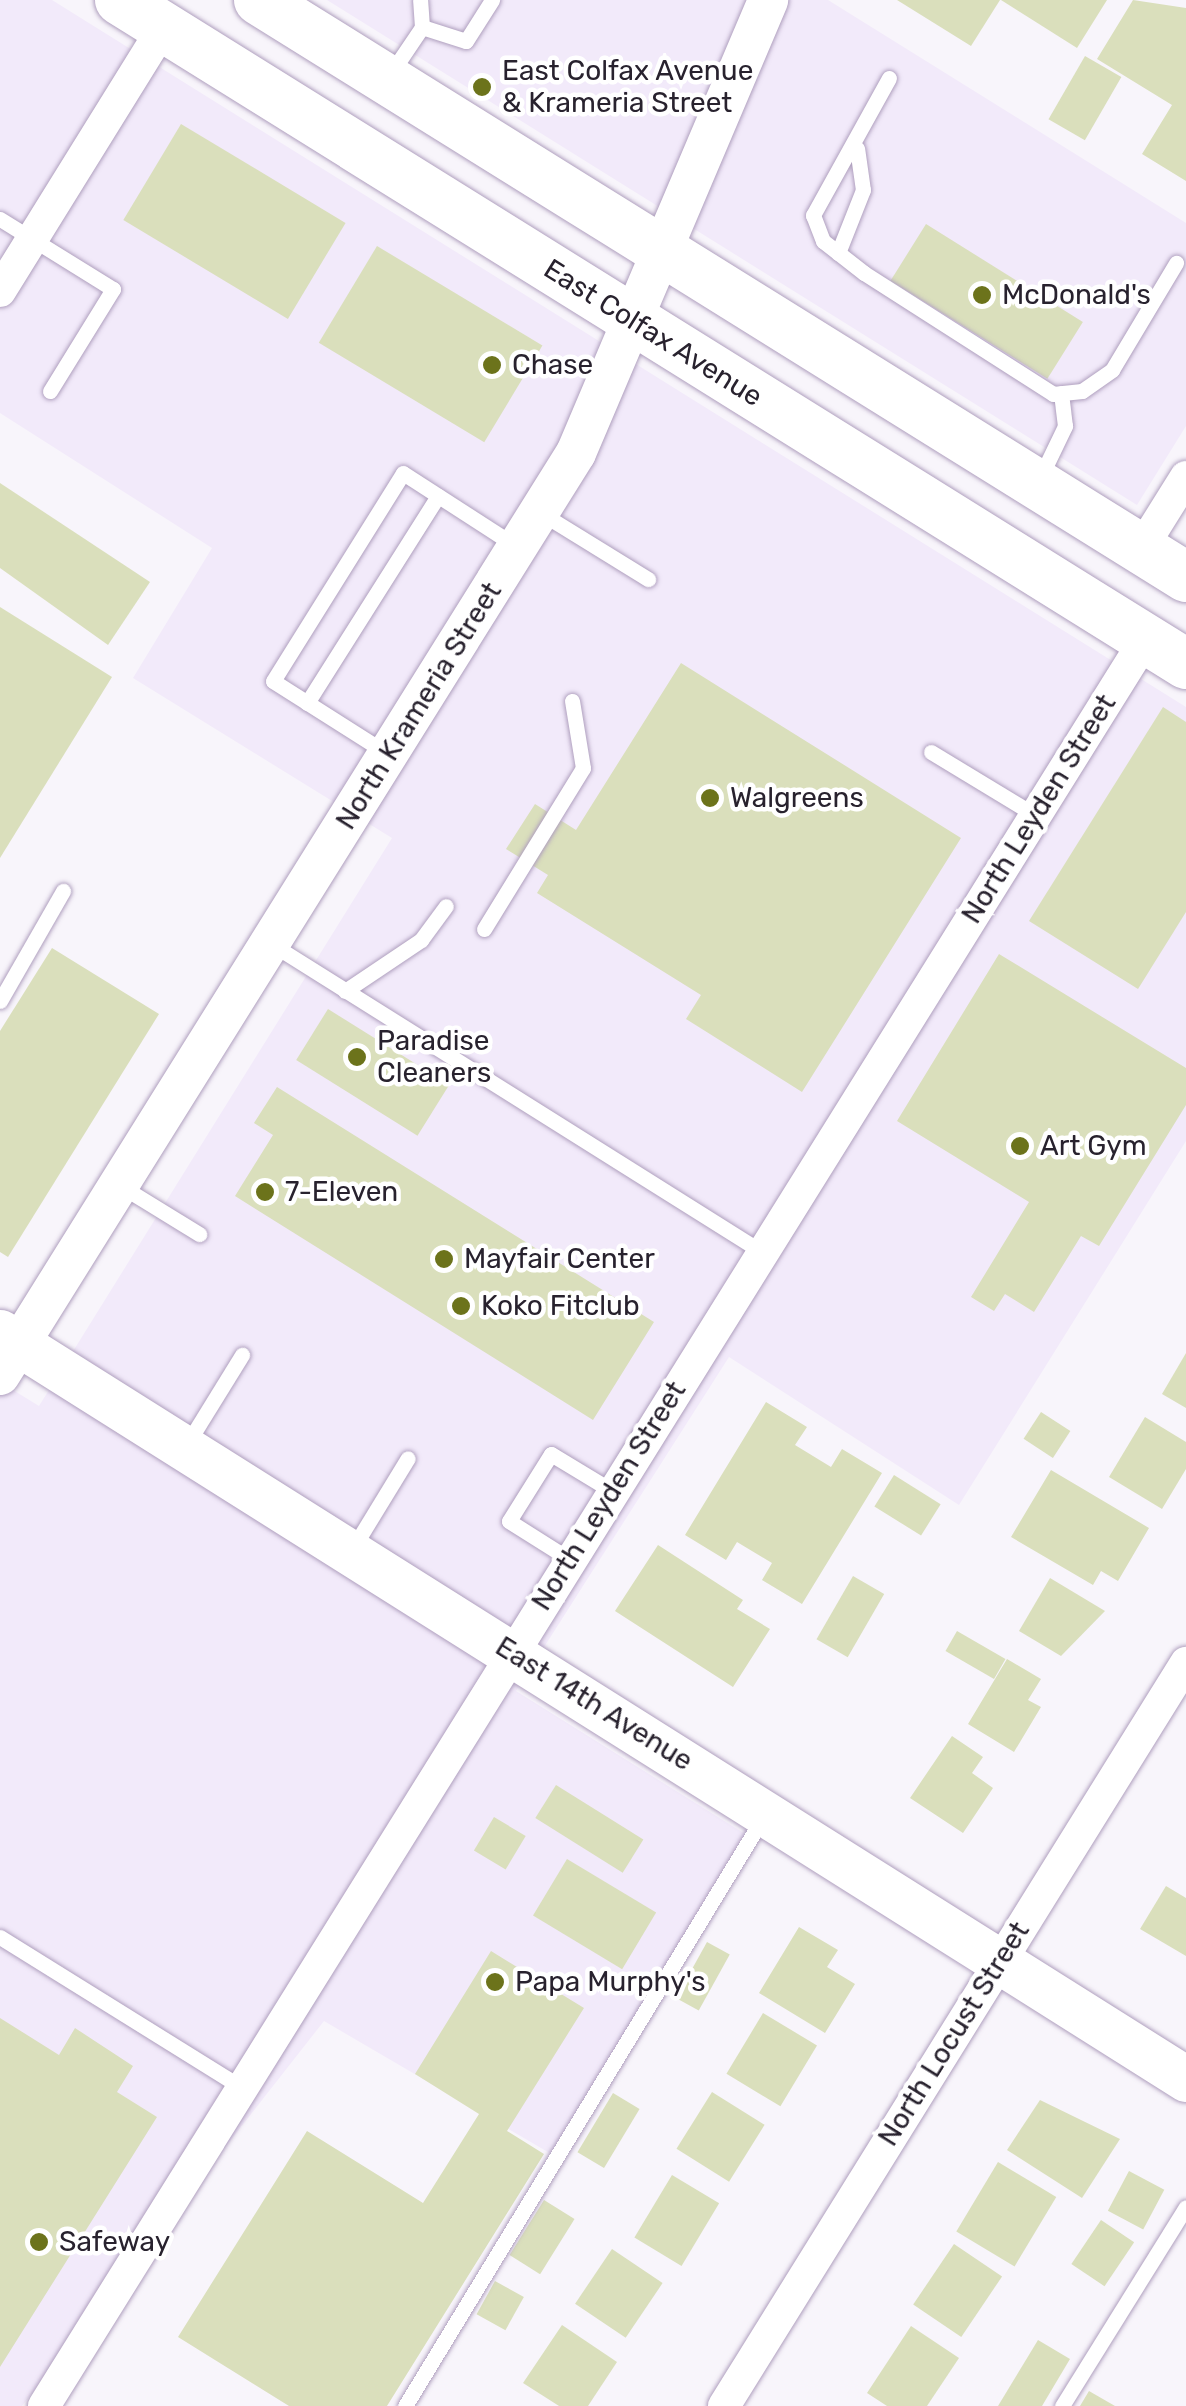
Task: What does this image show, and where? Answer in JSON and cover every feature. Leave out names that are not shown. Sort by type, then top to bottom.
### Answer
[{"type":"main road","name":"East Colfax Avenue","points":[[120,0],[1166,651]]},
{"type":"main road","points":[[259,0],[1186,577]]},
{"type":"main road","name":"East 14th Avenue","points":[[6,1350],[185,1447],[1186,2080]]},
{"type":"street","name":"North Krameria Street","points":[[6,1350],[119,1185],[520,548],[635,322],[660,250],[768,0]]},
{"type":"street","points":[[0,291],[164,26]]},
{"type":"street","points":[[1141,549],[1186,477]]},
{"type":"street","name":"North Leyden Street","points":[[44,2406],[245,2090],[569,1560],[1035,815],[1166,651]]},
{"type":"street","name":"North Locust Street","points":[[724,2406],[1186,1664]]},
{"type":"lane","points":[[387,80],[422,27],[420,0]]},
{"type":"lane","points":[[422,27],[466,40],[492,0]]},
{"type":"lane","points":[[889,78],[857,148],[812,215],[838,253],[1061,393],[1082,392],[1112,370],[1176,264]]},
{"type":"lane","points":[[838,253],[863,190],[857,148]]},
{"type":"lane","points":[[0,218],[114,289],[50,391]]},
{"type":"lane","points":[[1036,484],[1064,426],[1061,393]]},
{"type":"lane","points":[[388,754],[272,682],[392,490],[403,473],[520,548]]},
{"type":"lane","points":[[307,703],[438,496]]},
{"type":"lane","points":[[540,512],[648,579]]},
{"type":"lane","points":[[484,929],[584,768],[572,701]]},
{"type":"lane","points":[[932,752],[1035,815]]},
{"type":"lane","points":[[0,1000],[63,892]]},
{"type":"lane","points":[[345,991],[421,940],[446,906]]},
{"type":"lane","points":[[269,942],[762,1252]]},
{"type":"lane","points":[[119,1185],[199,1234]]},
{"type":"lane","points":[[185,1447],[242,1355]]},
{"type":"lane","points":[[569,1560],[510,1521],[551,1454],[612,1492]]},
{"type":"lane","points":[[350,1551],[408,1458]]},
{"type":"lane","points":[[405,2406],[767,1812]]},
{"type":"lane","points":[[0,1936],[245,2090]]},
{"type":"lane","points":[[1062,2406],[1186,2207]]},
{"type":"shaded area","points":[[0,0],[52,0],[1186,707],[1186,1141],[959,1505],[729,1357],[516,1691],[750,1837],[553,2155],[324,2021],[22,2406],[0,2406],[0,1382],[39,1406],[392,838],[133,678],[212,548],[0,413]]},
{"type":"shaded area","points":[[327,0],[828,0],[1186,223],[1186,426],[1137,505]]},
{"type":"building","points":[[897,0],[1000,0],[971,46]]},
{"type":"building","points":[[1001,0],[1107,0],[1077,48]]},
{"type":"building","points":[[1133,0],[1186,8],[1186,181],[1142,154],[1172,105],[1097,59]]},
{"type":"building","points":[[1085,56],[1121,77],[1085,140],[1048,119]]},
{"type":"building","points":[[181,124],[346,223],[288,319],[123,220]]},
{"type":"building","points":[[926,224],[1083,322],[1047,379],[890,281]]},
{"type":"building","points":[[377,246],[542,345],[484,442],[319,343]]},
{"type":"building","points":[[0,483],[150,582],[108,645],[0,568]]},
{"type":"building","points":[[0,607],[112,677],[0,858]]},
{"type":"building","points":[[681,663],[961,838],[802,1092],[686,1019],[701,995],[537,893],[548,875],[506,849],[535,804],[576,830]]},
{"type":"building","points":[[1163,707],[1186,722],[1186,912],[1138,989],[1029,921]]},
{"type":"building","points":[[52,948],[159,1014],[8,1257],[0,1252],[0,1031]]},
{"type":"building","points":[[999,954],[1186,1068],[1186,1105],[1099,1246],[1081,1236],[1034,1312],[1005,1294],[994,1311],[971,1297],[1029,1202],[897,1121]]},
{"type":"building","points":[[328,1009],[449,1085],[417,1136],[296,1060]]},
{"type":"building","name":"Mayfair Center","points":[[277,1087],[654,1322],[593,1420],[235,1196],[273,1135],[254,1123]]},
{"type":"building","points":[[1186,1353],[1186,1408],[1162,1394]]},
{"type":"building","points":[[766,1402],[807,1427],[795,1445],[831,1467],[842,1449],[882,1473],[802,1604],[762,1580],[772,1563],[737,1542],[726,1560],[685,1535]]},
{"type":"building","points":[[1041,1412],[1070,1431],[1053,1458],[1024,1439]]},
{"type":"building","points":[[1145,1417],[1186,1442],[1186,1469],[1162,1509],[1109,1477]]},
{"type":"building","points":[[1051,1470],[1149,1528],[1118,1581],[1101,1571],[1093,1585],[1011,1537]]},
{"type":"building","points":[[894,1475],[941,1504],[921,1536],[874,1506]]},
{"type":"building","points":[[658,1545],[743,1600],[737,1609],[770,1629],[733,1687],[615,1611]]},
{"type":"building","points":[[853,1576],[884,1594],[848,1657],[816,1639]]},
{"type":"building","points":[[1050,1578],[1105,1611],[1061,1656],[1019,1631]]},
{"type":"building","points":[[957,1631],[1005,1659],[994,1679],[946,1651]]},
{"type":"building","points":[[1007,1659],[1041,1679],[1028,1700],[1041,1707],[1014,1752],[968,1724]]},
{"type":"building","points":[[952,1736],[983,1757],[972,1773],[993,1788],[963,1833],[910,1798]]},
{"type":"building","points":[[556,1785],[643,1840],[623,1873],[535,1818]]},
{"type":"building","points":[[494,1817],[526,1836],[506,1869],[474,1850]]},
{"type":"building","points":[[567,1859],[656,1913],[622,1969],[533,1916]]},
{"type":"building","points":[[1166,1886],[1186,1898],[1186,1956],[1140,1929]]},
{"type":"building","points":[[799,1927],[838,1950],[827,1967],[855,1984],[825,2033],[759,1993]]},
{"type":"building","points":[[707,1942],[730,1955],[699,2011],[676,1998]]},
{"type":"building","points":[[491,1951],[584,2008],[507,2131],[544,2154],[387,2406],[289,2406],[178,2337],[307,2131],[423,2203],[479,2114],[415,2074]]},
{"type":"building","points":[[763,2013],[817,2045],[780,2106],[726,2074]]},
{"type":"building","name":"Safeway","points":[[0,2018],[59,2055],[75,2028],[133,2066],[117,2092],[157,2117],[0,2367]]},
{"type":"building","points":[[712,2092],[765,2125],[729,2182],[676,2149]]},
{"type":"building","points":[[613,2093],[640,2109],[604,2168],[577,2152]]},
{"type":"building","points":[[1040,2100],[1120,2139],[1082,2198],[1007,2150]]},
{"type":"building","points":[[998,2162],[1056,2197],[1015,2266],[956,2231]]},
{"type":"building","points":[[1129,2171],[1164,2190],[1143,2230],[1108,2211]]},
{"type":"building","points":[[672,2175],[719,2203],[682,2266],[634,2238]]},
{"type":"building","points":[[544,2200],[575,2219],[540,2274],[510,2255]]},
{"type":"building","points":[[1101,2220],[1134,2242],[1105,2286],[1071,2264]]},
{"type":"building","points":[[954,2244],[1002,2276],[961,2337],[913,2305]]},
{"type":"building","points":[[612,2249],[663,2283],[626,2338],[575,2304]]},
{"type":"building","points":[[495,2281],[524,2297],[505,2330],[477,2314]]},
{"type":"building","points":[[562,2325],[617,2362],[588,2406],[559,2406],[523,2383]]},
{"type":"building","points":[[911,2326],[959,2358],[927,2406],[887,2406],[867,2393]]},
{"type":"building","points":[[1038,2340],[1070,2359],[1042,2406],[998,2406]]},
{"type":"building","points":[[1089,2391],[1115,2406],[1080,2406]]},
{"type":"place","name":"East Colfax Avenue & Krameria Street","points":[[482,87]]},
{"type":"place","name":"McDonald's","points":[[982,295]]},
{"type":"place","name":"Chase","points":[[492,365]]},
{"type":"place","name":"Walgreens","points":[[710,798]]},
{"type":"place","name":"Paradise Cleaners","points":[[357,1057]]},
{"type":"place","name":"Art Gym","points":[[1020,1146]]},
{"type":"place","name":"7-Eleven","points":[[265,1192]]},
{"type":"place","name":"Mayfair Center","points":[[444,1259]]},
{"type":"place","name":"Koko Fitclub","points":[[461,1306]]},
{"type":"place","name":"Papa Murphy's","points":[[495,1982]]},
{"type":"place","name":"Safeway","points":[[39,2242]]}]
